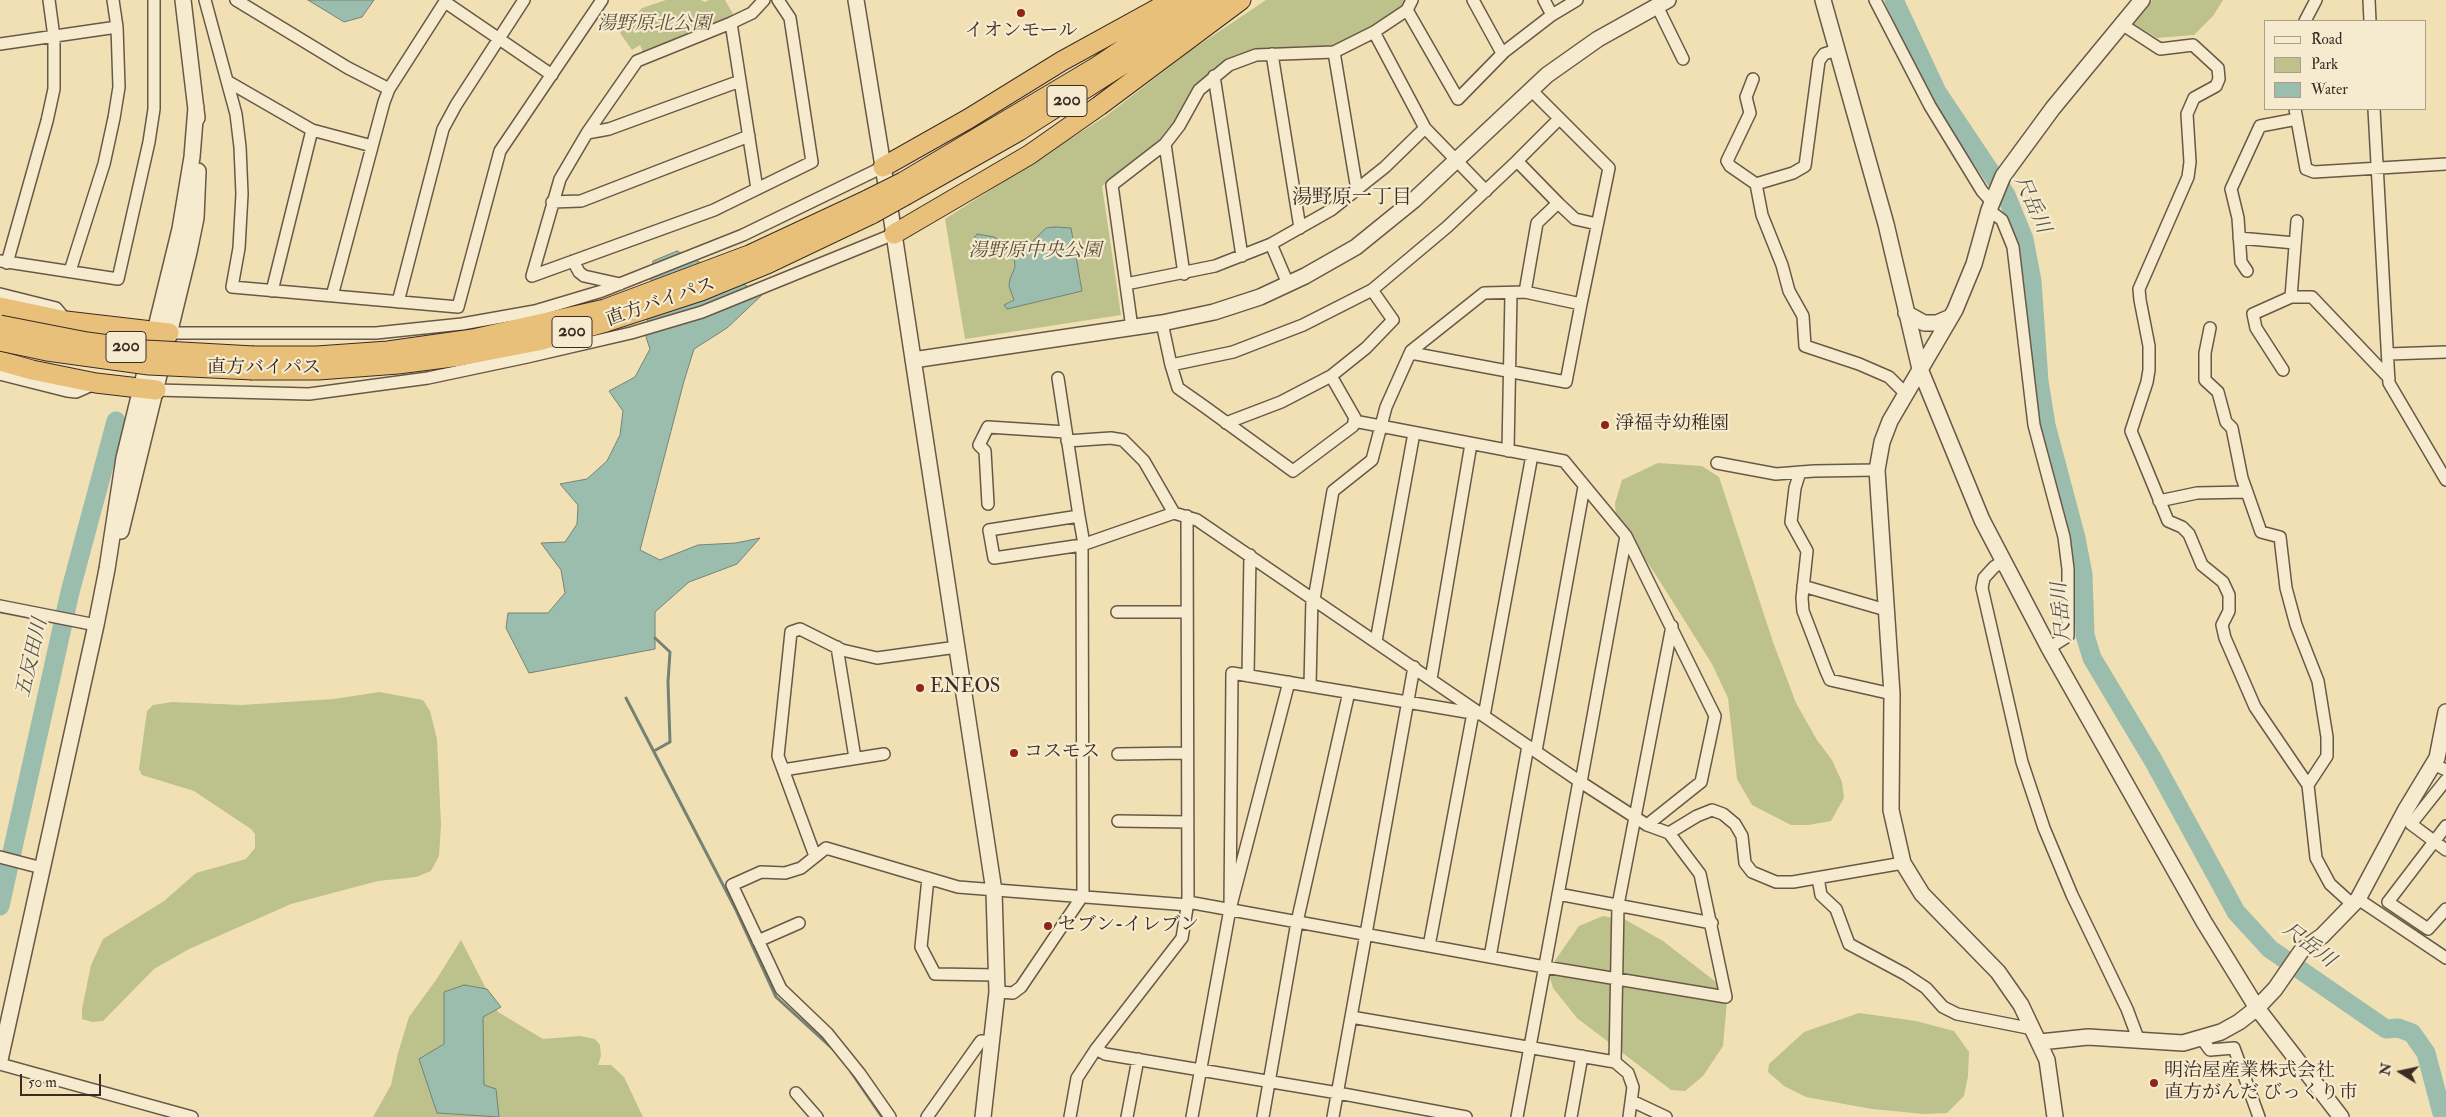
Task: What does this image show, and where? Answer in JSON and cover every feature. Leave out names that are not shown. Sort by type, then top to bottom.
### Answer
[{"type":"highway","points":[[882,167],[968,119],[1062,61],[1173,0]]},
{"type":"highway","name":"直方バイパス","points":[[904,189],[1098,66],[1196,0]]},
{"type":"highway","name":"直方バイパス","points":[[0,325],[87,342],[318,370],[398,364],[460,356],[538,341],[606,322],[701,291],[767,264],[870,206],[1019,130],[1224,0]]},
{"type":"highway","points":[[894,234],[1029,154],[1099,106],[1241,0]]},
{"type":"highway","points":[[0,307],[66,321],[162,332]]},
{"type":"highway","name":"直方バイパス","points":[[0,341],[47,351],[150,365],[253,363]]},
{"type":"highway","points":[[0,361],[32,370],[96,383],[149,389]]},
{"type":"street","points":[[48,0],[54,36],[54,89],[48,121],[4,262],[70,270],[118,279],[149,142],[154,109],[154,0]]},
{"type":"street","points":[[70,270],[104,164],[114,118],[119,87],[114,0]]},
{"type":"street","points":[[182,0],[196,108],[192,157],[180,229],[162,332],[0,1062],[192,1117]]},
{"type":"street","points":[[204,0],[236,114],[242,194],[239,248],[232,287],[458,307],[500,151],[602,0]]},
{"type":"street","points":[[236,0],[348,68],[389,89]]},
{"type":"street","points":[[398,302],[443,129],[456,104],[524,0]]},
{"type":"street","points":[[764,0],[752,13],[637,61],[587,133],[560,179],[532,276],[714,210],[812,162],[790,18],[778,0]]},
{"type":"street","points":[[856,0],[894,234],[994,891],[998,992],[983,1117]]},
{"type":"street","points":[[1474,0],[1502,53]]},
{"type":"street","points":[[1544,0],[1552,15]]},
{"type":"street","points":[[1132,328],[1112,185],[1165,144],[1179,126],[1199,90],[1214,76],[1242,59],[1272,54],[1334,52],[1374,32],[1409,5],[1458,99],[1502,53],[1552,15],[1577,0]]},
{"type":"street","points":[[1822,0],[1886,224],[1920,369],[1982,520],[2002,562],[2049,648],[2204,922],[2258,1008],[2341,1117]]},
{"type":"street","points":[[1875,0],[1930,106],[2002,220],[2012,247],[2034,425],[2065,545],[2068,569],[2068,636],[2049,648]]},
{"type":"street","points":[[2055,1117],[2047,1060],[2021,1005],[1998,972],[1922,894],[1903,863],[1891,810],[1892,694],[1876,470],[1882,442],[1890,421],[1951,317],[1974,264],[1991,204],[2003,176],[2053,108],[2142,0]]},
{"type":"street","points":[[2306,20],[2316,0]]},
{"type":"street","points":[[2369,0],[2370,20]]},
{"type":"street","points":[[332,296],[389,89],[446,1],[552,75]]},
{"type":"street","points":[[913,360],[1162,323],[1214,312],[1260,297],[1356,247],[1414,200],[1530,89],[1598,39],[1662,3],[1684,59]]},
{"type":"street","points":[[731,23],[757,189]]},
{"type":"street","points":[[2123,25],[2160,49],[2193,45],[2218,68],[2219,79],[2216,86],[2194,98],[2187,114],[2190,162],[2188,177],[2139,289],[2149,346],[2149,370],[2131,432],[2168,521],[2182,527],[2189,534],[2202,565],[2223,582],[2229,594],[2229,611],[2222,624],[2225,638],[2255,707],[2308,785],[2316,858],[2330,884],[2355,902],[2446,958]]},
{"type":"street","points":[[0,44],[117,27]]},
{"type":"street","points":[[1374,32],[1426,128],[1486,191]]},
{"type":"street","points":[[1756,184],[1793,174],[1805,166],[1809,152],[1819,62],[1824,54],[1837,50]]},
{"type":"street","points":[[1334,52],[1357,190]]},
{"type":"street","points":[[1272,54],[1300,228]]},
{"type":"street","points":[[1214,76],[1242,256]]},
{"type":"street","points":[[1753,79],[1746,97],[1750,113],[1727,161],[1730,166],[1756,184],[1762,215],[1782,265],[1789,291],[1803,316],[1805,346],[1859,364],[1889,377],[1906,394]]},
{"type":"street","points":[[227,81],[312,130],[372,146]]},
{"type":"street","points":[[587,133],[609,129],[740,81]]},
{"type":"street","points":[[1411,353],[1566,382],[1609,168],[1530,89]]},
{"type":"street","points":[[2374,110],[2389,354],[2389,383],[2446,480]]},
{"type":"street","points":[[2247,271],[2241,262],[2238,218],[2231,189],[2260,126],[2296,114],[2306,169],[2314,172],[2446,164]]},
{"type":"street","points":[[1171,365],[1233,352],[1303,325],[1372,290],[1410,260],[1486,191],[1559,119]]},
{"type":"street","points":[[1126,284],[1184,274],[1214,266],[1270,244],[1331,210],[1385,167],[1426,128]]},
{"type":"street","points":[[272,291],[312,130]]},
{"type":"street","points":[[552,202],[581,201],[749,136]]},
{"type":"street","points":[[1165,144],[1184,274]]},
{"type":"street","points":[[1517,161],[1575,219],[1598,224]]},
{"type":"street","points":[[162,332],[376,332],[462,324],[535,311],[620,284],[744,235],[882,167]]},
{"type":"street","points":[[1525,292],[1537,223],[1558,203]]},
{"type":"street","points":[[2290,297],[2297,221]]},
{"type":"street","points":[[149,389],[310,394],[428,378],[631,333],[702,312],[894,234]]},
{"type":"street","points":[[2239,238],[2295,243]]},
{"type":"street","points":[[1270,244],[1288,284]]},
{"type":"street","points":[[573,261],[579,272],[584,276],[620,284]]},
{"type":"street","points":[[1226,423],[1281,402],[1332,376],[1366,348],[1393,320],[1372,290]]},
{"type":"street","points":[[1310,686],[1313,598],[1333,491],[1372,460],[1380,426],[1411,353],[1442,325],[1484,293],[1525,292],[1581,304]]},
{"type":"street","points":[[1508,451],[1511,293]]},
{"type":"street","points":[[0,294],[56,308],[66,321]]},
{"type":"street","points":[[2283,370],[2256,328],[2253,314],[2290,297],[2312,297],[2389,378]]},
{"type":"street","points":[[1906,313],[1924,323],[1937,323],[1951,317]]},
{"type":"street","points":[[1162,323],[1178,388],[1292,471],[1353,426],[1355,418],[1332,376]]},
{"type":"street","points":[[2210,328],[2205,353],[2205,380],[2218,392],[2226,422],[2232,428],[2242,478],[2261,532],[2280,536],[2286,588],[2296,625],[2318,681],[2328,737],[2327,756],[2308,785]]},
{"type":"street","points":[[2389,354],[2446,352]]},
{"type":"street","points":[[0,374],[76,392],[96,383]]},
{"type":"street","points":[[998,992],[1013,993],[1021,987],[1083,895],[1083,544],[1058,378]]},
{"type":"street","points":[[1354,421],[1564,461],[1626,536],[1715,716],[1701,782],[1647,825]]},
{"type":"street","points":[[988,504],[985,451],[980,445],[988,427],[1122,440],[1144,461],[1174,513]]},
{"type":"street","points":[[1376,641],[1414,433]]},
{"type":"street","points":[[1431,679],[1471,444]]},
{"type":"street","points":[[1429,946],[1480,714],[1532,456]]},
{"type":"street","points":[[1717,463],[1776,474],[1876,470]]},
{"type":"street","points":[[1800,472],[1795,488],[1791,522],[1807,551],[1802,604],[1805,622],[1830,680],[1892,694]]},
{"type":"street","points":[[1490,957],[1584,487]]},
{"type":"street","points":[[2159,501],[2197,492],[2248,492]]},
{"type":"street","points":[[890,1117],[860,1074],[827,1033],[781,990],[732,885],[762,872],[784,873],[802,868],[826,848],[958,887],[1188,903],[1545,967],[1726,997],[1712,923],[1700,874],[1669,834],[1647,825],[1580,782],[1250,555],[1187,516],[1174,513],[1083,544],[994,558],[989,530],[1079,516]]},
{"type":"street","points":[[1070,1117],[1077,1078],[1096,1049],[1182,938],[1188,903],[1187,516]]},
{"type":"street","points":[[1517,1117],[1626,536]]},
{"type":"street","points":[[1248,676],[1250,555]]},
{"type":"street","points":[[2002,562],[1994,567],[1984,578],[1982,588],[2022,762],[2044,828],[2072,895],[2127,1009],[2139,1042]]},
{"type":"street","points":[[1803,586],[1886,610]]},
{"type":"street","points":[[0,606],[96,625]]},
{"type":"street","points":[[1117,612],[1186,612]]},
{"type":"street","points":[[1615,1062],[1618,905],[1672,626]]},
{"type":"street","points":[[815,856],[778,756],[791,632],[800,629],[837,648],[877,658],[957,647]]},
{"type":"street","points":[[837,648],[855,758]]},
{"type":"street","points":[[1333,1117],[1414,667]]},
{"type":"street","points":[[1230,910],[1232,673],[1480,714]]},
{"type":"street","points":[[1192,1117],[1230,910],[1289,682]]},
{"type":"street","points":[[1263,1117],[1297,922],[1349,692]]},
{"type":"street","points":[[1818,878],[1821,895],[1836,909],[1849,944],[1905,974],[1926,988],[1944,1006],[1957,1014],[2036,1035],[2088,1037],[2139,1042],[2183,1043],[2202,1039],[2239,1022],[2258,1008],[2302,950],[2322,936],[2355,902],[2440,767],[2437,758],[2446,712]]},
{"type":"street","points":[[1118,754],[1187,753]]},
{"type":"street","points":[[783,770],[884,754]]},
{"type":"street","points":[[2446,780],[2411,824],[2446,850]]},
{"type":"street","points":[[1669,834],[1697,816],[1712,810],[1723,814],[1735,824],[1742,836],[1745,862],[1752,872],[1776,882],[1793,882],[1903,863]]},
{"type":"street","points":[[1118,822],[1188,822]]},
{"type":"street","points":[[2446,826],[2388,902],[2428,928],[2446,909]]},
{"type":"street","points":[[0,857],[42,868]]},
{"type":"street","points":[[928,878],[921,947],[935,974],[997,975]]},
{"type":"street","points":[[1558,894],[1712,923]]},
{"type":"street","points":[[758,941],[799,923]]},
{"type":"street","points":[[1351,1016],[1615,1062],[1628,1073],[1633,1087],[1631,1116]]},
{"type":"street","points":[[2202,1039],[2210,1050],[2234,1048],[2259,1117]]},
{"type":"street","points":[[927,1117],[981,1041],[992,1041]]},
{"type":"street","points":[[1096,1049],[1105,1054],[1338,1093],[1403,1111],[1462,1117]]},
{"type":"street","points":[[1570,1117],[1582,1056]]},
{"type":"street","points":[[1128,1117],[1138,1059]]},
{"type":"street","points":[[796,1093],[817,1117]]},
{"type":"street","points":[[1632,1101],[1666,1117]]},
{"type":"green space","name":"湯野原北公園","points":[[666,0],[701,0],[705,2],[709,0],[725,0],[733,14],[725,20],[643,52],[640,45],[632,50],[620,33],[642,8]]},
{"type":"green space","name":"湯野原中央公園","points":[[1266,0],[1406,0],[1401,10],[1341,44],[1308,49],[1258,49],[1235,56],[1223,63],[1195,87],[1164,138],[1102,186],[1121,315],[965,339],[945,219],[1106,116],[1190,51]]},
{"type":"green space","points":[[2152,0],[2223,0],[2213,16],[2194,35],[2157,38],[2134,24]]},
{"type":"green space","points":[[1658,463],[1702,466],[1719,477],[1773,642],[1796,703],[1817,740],[1832,760],[1842,782],[1844,798],[1831,821],[1808,825],[1791,825],[1752,805],[1737,779],[1728,698],[1712,664],[1654,572],[1616,518],[1615,503],[1622,480]]},
{"type":"green space","points":[[379,692],[423,700],[430,711],[437,739],[441,825],[439,856],[431,871],[416,877],[378,881],[291,904],[189,949],[154,969],[103,1021],[92,1022],[82,1019],[82,1009],[91,965],[103,939],[164,901],[196,873],[246,859],[255,848],[255,834],[251,829],[194,791],[142,775],[139,769],[147,711],[153,705],[173,702],[241,705],[334,699]]},
{"type":"green space","points":[[1603,916],[1626,920],[1663,941],[1716,982],[1727,1001],[1723,1046],[1703,1076],[1685,1091],[1671,1090],[1577,1018],[1553,988],[1550,978],[1554,962],[1579,926]]},
{"type":"green space","points":[[461,940],[498,1012],[543,1039],[580,1036],[595,1039],[600,1045],[601,1056],[598,1065],[611,1065],[624,1077],[643,1117],[373,1117],[391,1085],[409,1017],[436,980]]},
{"type":"green space","points":[[1859,1013],[1916,1021],[1954,1031],[1969,1052],[1968,1076],[1964,1096],[1947,1113],[1924,1114],[1872,1109],[1806,1097],[1784,1086],[1768,1072],[1769,1064],[1804,1032]]},
{"type":"water","points":[[308,0],[374,0],[362,17],[344,22]]},
{"type":"water","points":[[1046,228],[1071,228],[1082,291],[1007,309],[1004,305],[1014,300],[1009,286],[1015,267],[1014,255],[1010,251],[999,250],[990,242],[979,243],[974,238],[977,234],[994,237],[1000,241],[1009,241],[1024,247],[1028,246]]},
{"type":"water","points":[[677,251],[763,294],[727,328],[694,349],[640,550],[660,560],[698,545],[736,543],[760,538],[737,564],[689,582],[655,612],[655,649],[529,673],[506,628],[508,613],[548,613],[565,593],[561,570],[541,543],[565,542],[577,524],[578,505],[560,484],[587,479],[607,461],[620,435],[623,411],[609,391],[635,377],[650,349],[646,337],[653,261]]},
{"type":"water","points":[[464,985],[487,989],[501,1007],[483,1017],[484,1085],[496,1089],[499,1117],[437,1113],[419,1059],[444,1044],[444,992]]},
{"type":"waterway","name":"尺岳川","points":[[1894,0],[1937,92],[2006,195],[2024,239],[2032,281],[2039,381],[2046,425],[2076,538],[2083,574],[2085,635],[2092,658],[2153,760],[2236,912],[2270,949],[2386,1029],[2398,1028],[2412,1033],[2426,1053],[2443,1117]]},
{"type":"waterway","name":"五反田川","points":[[0,906],[70,592],[116,421]]},
{"type":"waterway","points":[[654,751],[670,742],[668,682],[670,652],[655,638]]},
{"type":"waterway","points":[[626,698],[736,910],[776,997],[835,1051]]},
{"type":"waterway","points":[[851,1072],[882,1117]]},
{"type":"place","name":"イオンモール","points":[[1021,13]]},
{"type":"place","name":"淨福寺幼稚園","points":[[1605,425]]},
{"type":"place","name":"ENEOS","points":[[920,688]]},
{"type":"place","name":"コスモス","points":[[1014,753]]},
{"type":"place","name":"セブン-イレブン","points":[[1048,926]]},
{"type":"place","name":"明治屋産業株式会社 直方がんだ びっくり市","points":[[2154,1083]]},
{"type":"district","name":"湯野原一丁目","points":[[1352,199]]}]
